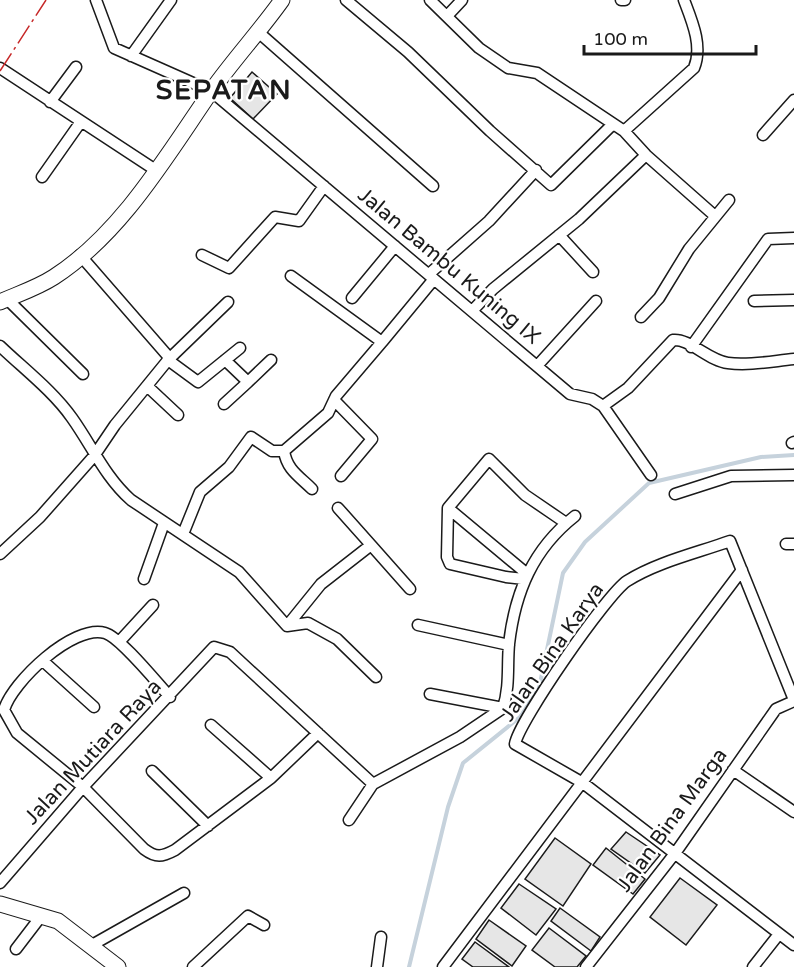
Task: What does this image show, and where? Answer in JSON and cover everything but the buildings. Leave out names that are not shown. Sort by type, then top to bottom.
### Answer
[{"type":"street","name":"Jalan Bambu Kuning IX","points":[[96,0],[112,44],[117,50],[211,91],[570,394],[592,399],[603,406]]},
{"type":"street","points":[[131,56],[171,0]]},
{"type":"street","points":[[346,0],[408,52],[490,131],[551,185],[612,125]]},
{"type":"street","points":[[430,0],[479,48],[508,68],[537,74],[624,131],[646,155],[715,216]]},
{"type":"street","points":[[447,16],[462,0]]},
{"type":"street","points":[[624,131],[694,68],[698,58],[695,29],[684,0]]},
{"type":"street","points":[[83,374],[4,300],[52,278],[80,255],[133,202],[275,2]]},
{"type":"street","points":[[256,31],[433,186]]},
{"type":"street","points":[[50,102],[76,67]]},
{"type":"street","points":[[0,68],[80,123],[157,171]]},
{"type":"street","points":[[763,135],[794,100]]},
{"type":"street","points":[[42,177],[80,123]]},
{"type":"street","points":[[472,311],[493,289],[559,235],[646,155]]},
{"type":"street","points":[[183,534],[200,492],[229,467],[251,437],[272,450],[284,451],[328,413],[334,400],[431,277],[536,170]]},
{"type":"street","points":[[202,255],[225,269],[229,268],[269,220],[275,217],[299,221],[324,186]]},
{"type":"street","points":[[641,317],[658,298],[689,249],[729,200]]},
{"type":"street","points":[[559,235],[593,272]]},
{"type":"street","points":[[691,347],[768,239],[794,238]]},
{"type":"street","points":[[352,298],[395,246]]},
{"type":"street","points":[[80,255],[141,323],[167,355],[168,360],[198,382],[240,348]]},
{"type":"street","points":[[291,276],[382,342]]},
{"type":"street","points":[[754,301],[794,300]]},
{"type":"street","points":[[537,366],[596,301]]},
{"type":"street","points":[[0,554],[40,516],[94,456],[115,425],[168,360],[228,302]]},
{"type":"street","points":[[651,475],[603,406],[628,388],[673,340],[681,340],[713,359],[729,363],[794,359]]},
{"type":"street","points":[[0,346],[65,408],[94,456],[120,490],[164,523],[239,572],[287,626]]},
{"type":"street","points":[[225,360],[248,382]]},
{"type":"street","points":[[224,404],[271,360]]},
{"type":"street","points":[[147,386],[178,415]]},
{"type":"street","points":[[334,400],[372,439],[341,476]]},
{"type":"street","points":[[284,451],[286,463],[312,489]]},
{"type":"street","points":[[349,820],[373,784],[460,737],[503,708],[509,680],[509,645],[525,576],[570,520],[525,495],[489,459],[448,508],[447,557],[450,564],[506,577],[525,576]]},
{"type":"street","points":[[675,494],[731,476],[794,475]]},
{"type":"street","points":[[338,508],[410,590]]},
{"type":"street","points":[[448,508],[525,576]]},
{"type":"street","points":[[144,579],[164,523]]},
{"type":"street","name":"Jalan Bina Karya","points":[[583,783],[515,744],[524,721],[604,606],[625,583],[730,542],[742,570]]},
{"type":"street","points":[[287,626],[316,589],[371,545]]},
{"type":"street","points":[[742,570],[794,700]]},
{"type":"street","points":[[443,967],[742,570]]},
{"type":"street","points":[[119,642],[153,605]]},
{"type":"street","points":[[287,626],[308,622],[337,639],[376,677]]},
{"type":"street","points":[[418,625],[509,645]]},
{"type":"street","points":[[170,697],[119,642],[106,633],[95,632],[66,642],[43,661],[19,684],[6,704],[5,716],[17,733],[83,787],[153,856],[161,857],[175,850],[271,778],[318,733],[373,784]]},
{"type":"street","name":"Jalan Mutiara Raya","points":[[0,883],[83,787],[170,697],[214,647],[230,652],[318,733]]},
{"type":"street","points":[[43,661],[94,707]]},
{"type":"street","points":[[430,694],[503,708]]},
{"type":"street","name":"Jalan Bina Marga","points":[[586,967],[676,852],[776,709],[794,700]]},
{"type":"street","points":[[211,725],[271,778]]},
{"type":"street","points":[[733,770],[794,812]]},
{"type":"street","points":[[152,771],[208,825]]},
{"type":"street","points":[[583,783],[676,852],[794,945]]},
{"type":"street","points":[[92,945],[184,893]]},
{"type":"street","points":[[0,904],[58,921],[92,945],[114,966]]},
{"type":"street","points":[[16,949],[42,915]]},
{"type":"street","points":[[193,967],[248,916],[264,925]]},
{"type":"street","points":[[753,967],[779,934]]},
{"type":"street","points":[[377,967],[381,937]]},
{"type":"waterway","points":[[409,967],[448,807],[463,763],[520,717],[539,688],[563,573],[585,542],[649,483],[761,457],[794,455]]},
{"type":"power","points":[[0,71],[46,0]]},
{"type":"district","name":"SEPATAN","points":[[224,90]]}]
